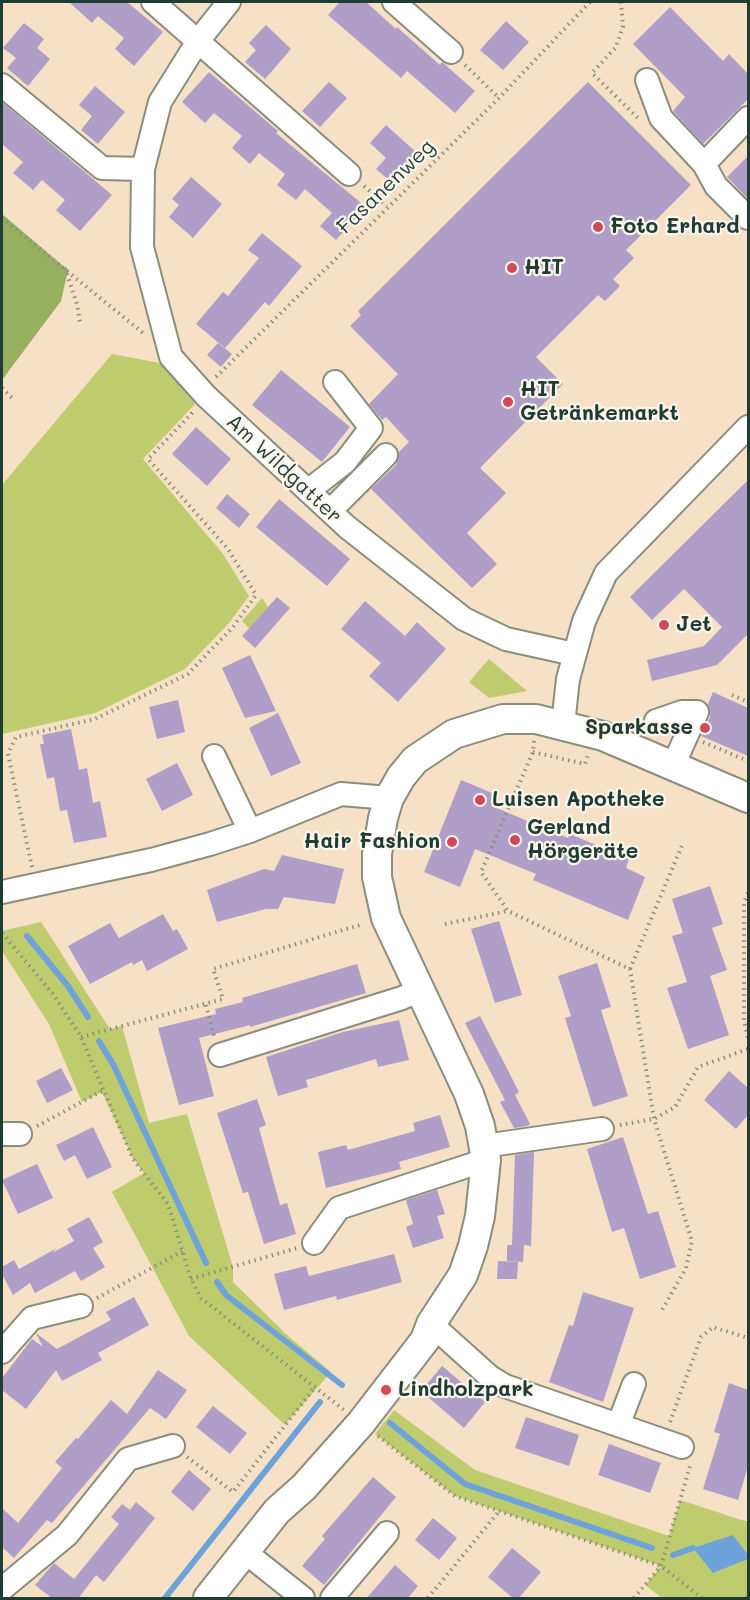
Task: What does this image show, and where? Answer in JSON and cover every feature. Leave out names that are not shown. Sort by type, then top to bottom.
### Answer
[{"type":"main road","points":[[208,1599],[277,1511],[293,1479],[370,1382],[414,1334],[430,1324],[463,1275],[474,1246],[480,1216],[485,1153],[469,1094],[386,918],[377,877],[380,830],[389,798],[415,760],[454,734],[503,719],[536,719],[603,736],[748,798]]},
{"type":"street","points":[[153,2],[350,174]]},
{"type":"street","name":"Am Wildgatter","points":[[229,2],[198,41],[160,102],[142,169],[142,248],[171,357],[206,396],[330,511],[464,620],[506,639],[574,654]]},
{"type":"street","points":[[394,2],[451,52]]},
{"type":"street","points":[[647,80],[661,118],[704,164],[716,186],[748,218]]},
{"type":"street","points":[[2,85],[102,168],[142,169]]},
{"type":"street","points":[[704,164],[748,118]]},
{"type":"street","points":[[308,491],[345,462],[371,428],[335,382]]},
{"type":"street","points":[[563,724],[564,704],[574,654],[584,621],[606,573],[748,427]]},
{"type":"street","points":[[330,511],[386,455]]},
{"type":"street","points":[[656,721],[682,712],[696,712],[673,765]]},
{"type":"street","points":[[214,756],[250,831]]},
{"type":"street","points":[[2,892],[160,858],[250,831],[341,794],[389,798]]},
{"type":"street","points":[[220,1054],[402,998],[418,990]]},
{"type":"street","points":[[314,1243],[339,1208],[485,1153],[602,1129]]},
{"type":"street","points":[[2,1352],[32,1318],[81,1306]]},
{"type":"street","points":[[430,1324],[490,1377],[505,1386],[673,1443]]},
{"type":"street","points":[[619,1423],[634,1384]]},
{"type":"street","points":[[2,1589],[67,1535],[128,1458],[173,1446]]},
{"type":"street","points":[[332,1599],[387,1533]]},
{"type":"street","points":[[245,1552],[303,1599]]},
{"type":"street","points":[[2,1594],[7,1599]]},
{"type":"path","name":"Fasanenweg","points":[[34,884],[8,754],[16,737],[94,719],[188,674],[233,627],[256,595],[228,549],[148,459],[198,407],[216,378],[387,206],[499,98],[590,2]]},
{"type":"path","points":[[451,52],[499,98]]},
{"type":"path","points":[[350,174],[387,206]]},
{"type":"path","points":[[2,218],[144,335]]},
{"type":"path","points":[[65,268],[77,304],[80,322]]},
{"type":"path","points":[[2,388],[14,399]]},
{"type":"path","points":[[732,695],[748,702]]},
{"type":"path","points":[[686,735],[748,761]]},
{"type":"path","points":[[585,764],[533,752],[481,872],[508,911],[630,969]]},
{"type":"path","points":[[662,1310],[686,1268],[692,1241],[654,1119],[630,969],[683,843]]},
{"type":"path","points":[[748,893],[744,902],[744,1020],[748,1038]]},
{"type":"path","points":[[445,924],[508,911]]},
{"type":"path","points":[[81,1037],[223,999],[213,969],[368,923]]},
{"type":"path","points":[[2,933],[53,994],[81,1037],[102,1091],[133,1159],[168,1204],[191,1280],[201,1298],[336,1405]]},
{"type":"path","points":[[206,1005],[220,1054]]},
{"type":"path","points":[[602,1129],[654,1119],[675,1107],[698,1066],[748,1049]]},
{"type":"path","points":[[11,1134],[102,1091]]},
{"type":"path","points":[[191,1280],[314,1243]]},
{"type":"path","points":[[81,1306],[183,1251]]},
{"type":"path","points":[[634,1599],[661,1566],[694,1450],[673,1443],[701,1337],[713,1327],[748,1338]]},
{"type":"path","points":[[173,1446],[233,1492],[315,1387]]},
{"type":"path","points":[[375,1434],[455,1496],[661,1566],[702,1599]]},
{"type":"path","points":[[428,1599],[500,1510]]},
{"type":"green space","points":[[2,214],[68,270],[61,301],[2,380]]},
{"type":"green space","points":[[112,354],[165,364],[195,404],[143,459],[223,554],[249,596],[229,623],[185,669],[95,713],[2,734],[2,485]]},
{"type":"green space","points":[[262,598],[268,607],[249,628],[242,621]]},
{"type":"green space","points":[[489,659],[527,691],[489,698],[469,682]]},
{"type":"green space","points":[[41,922],[110,1029],[122,1026],[149,1123],[187,1114],[233,1267],[233,1282],[287,1335],[331,1372],[285,1425],[189,1336],[112,1192],[144,1173],[133,1159],[102,1092],[82,1102],[49,1024],[2,951],[2,931]]},
{"type":"green space","points":[[394,1410],[475,1470],[669,1536],[680,1500],[748,1522],[748,1598],[662,1598],[645,1585],[661,1566],[455,1496],[375,1434]]},
{"type":"water","points":[[733,1535],[748,1555],[748,1559],[713,1573],[693,1548]]},
{"type":"building","points":[[69,2],[127,2],[163,32],[134,66],[115,49],[124,38],[98,16],[92,23]]},
{"type":"building","points":[[340,2],[366,2],[440,65],[442,62],[475,91],[455,113],[407,71],[401,78],[328,15]]},
{"type":"building","points":[[670,7],[723,61],[729,54],[748,74],[748,99],[703,144],[673,111],[685,97],[633,44]]},
{"type":"building","points":[[506,21],[529,42],[503,70],[480,50]]},
{"type":"building","points":[[24,23],[44,39],[37,48],[50,59],[28,86],[7,68],[16,58],[3,48]]},
{"type":"building","points":[[266,25],[291,49],[265,79],[245,62],[256,50],[249,43]]},
{"type":"building","points":[[209,72],[278,131],[276,133],[366,207],[336,240],[320,226],[332,213],[305,189],[296,200],[277,185],[285,174],[259,153],[250,164],[232,148],[242,136],[214,113],[205,123],[182,102]]},
{"type":"building","points":[[329,82],[347,98],[320,127],[302,111]]},
{"type":"building","name":"HIT","points":[[588,82],[691,185],[626,250],[634,258],[613,279],[620,286],[605,301],[598,295],[536,357],[563,384],[480,468],[506,493],[467,533],[497,564],[472,588],[371,489],[396,465],[399,452],[409,442],[386,417],[382,420],[369,404],[398,374],[350,326],[361,315],[358,311]]},
{"type":"building","points":[[95,86],[125,112],[98,144],[81,130],[92,116],[79,105]]},
{"type":"building","points":[[2,102],[112,195],[80,231],[56,210],[65,200],[42,180],[33,190],[13,173],[23,162],[2,144]]},
{"type":"building","points":[[386,125],[417,153],[391,182],[376,169],[386,158],[370,143]]},
{"type":"building","points":[[748,156],[748,199],[727,177]]},
{"type":"building","points":[[191,177],[222,204],[193,238],[169,217],[179,205],[172,199]]},
{"type":"building","points":[[262,233],[302,266],[269,306],[265,302],[225,348],[196,324],[223,292],[228,296],[259,258],[248,250]]},
{"type":"building","points":[[218,343],[232,354],[221,367],[207,355]]},
{"type":"building","points":[[281,370],[350,427],[322,462],[252,405]]},
{"type":"building","points":[[196,427],[231,459],[207,486],[172,454]]},
{"type":"building","points":[[748,480],[748,634],[717,665],[652,681],[647,660],[704,646],[722,627],[684,589],[652,620],[630,597]]},
{"type":"building","points":[[227,494],[250,514],[239,528],[216,508]]},
{"type":"building","points":[[279,499],[350,559],[327,586],[256,527]]},
{"type":"building","points":[[277,597],[290,608],[255,648],[242,636]]},
{"type":"building","points":[[365,601],[405,636],[417,622],[446,649],[398,702],[369,676],[381,663],[341,629]]},
{"type":"building","points":[[250,655],[276,711],[245,718],[222,668]]},
{"type":"building","points":[[713,692],[748,708],[748,756],[701,736],[710,717],[708,704]]},
{"type":"building","points":[[178,700],[185,732],[157,739],[149,707]]},
{"type":"building","points":[[278,713],[301,763],[271,776],[249,728]]},
{"type":"building","points":[[71,729],[79,770],[87,768],[93,803],[100,801],[107,837],[74,843],[67,810],[60,811],[54,777],[47,779],[40,744],[44,744],[42,735]]},
{"type":"building","points":[[177,763],[193,795],[162,811],[146,779]]},
{"type":"building","points":[[461,780],[497,795],[492,806],[568,838],[570,834],[629,859],[626,868],[645,877],[628,920],[533,880],[536,874],[475,849],[460,887],[424,872]]},
{"type":"building","points":[[282,855],[344,869],[335,904],[284,897],[278,909],[266,909],[217,922],[207,890],[264,869],[274,871]]},
{"type":"building","points":[[710,886],[723,924],[712,928],[727,970],[710,976],[729,1035],[688,1049],[667,988],[687,982],[672,936],[683,933],[672,899]]},
{"type":"building","points":[[163,914],[173,931],[177,929],[188,949],[147,971],[142,960],[133,965],[132,962],[90,984],[68,946],[110,923],[119,938]]},
{"type":"building","points":[[499,921],[522,995],[495,1003],[471,929]]},
{"type":"building","points":[[597,963],[611,1007],[601,1010],[628,1096],[593,1107],[565,1018],[571,1016],[558,976]]},
{"type":"building","points":[[357,964],[366,993],[250,1027],[250,1025],[199,1038],[214,1096],[179,1105],[158,1028],[216,1014],[215,1009],[243,1002],[242,998]]},
{"type":"building","points":[[480,1016],[519,1092],[515,1095],[530,1124],[527,1126],[514,1128],[500,1102],[505,1100],[465,1023]]},
{"type":"building","points":[[399,1020],[409,1060],[378,1067],[376,1059],[306,1080],[308,1087],[278,1096],[266,1057],[343,1032]]},
{"type":"building","points":[[61,1068],[73,1090],[47,1103],[36,1081]]},
{"type":"building","points":[[729,1071],[748,1088],[748,1115],[736,1129],[704,1100]]},
{"type":"building","points":[[257,1099],[266,1125],[259,1128],[280,1205],[287,1203],[296,1234],[264,1244],[248,1192],[243,1193],[217,1113]]},
{"type":"building","points":[[440,1115],[450,1147],[399,1162],[401,1169],[326,1188],[318,1152],[346,1145],[348,1150],[415,1131],[413,1123]]},
{"type":"building","points":[[93,1127],[112,1167],[87,1179],[75,1155],[64,1161],[56,1145]]},
{"type":"building","points":[[623,1137],[648,1214],[658,1211],[676,1267],[640,1279],[624,1228],[612,1232],[587,1149]]},
{"type":"building","points":[[534,1152],[531,1246],[524,1245],[523,1262],[507,1261],[507,1245],[512,1245],[515,1155]]},
{"type":"building","points":[[37,1164],[53,1198],[18,1214],[2,1180]]},
{"type":"building","points":[[437,1190],[445,1214],[437,1216],[444,1238],[413,1248],[406,1227],[413,1224],[406,1200]]},
{"type":"building","points":[[89,1217],[103,1242],[93,1248],[105,1267],[81,1281],[75,1271],[35,1293],[30,1283],[13,1295],[2,1274],[2,1267],[14,1260],[19,1269],[74,1241],[67,1229]]},
{"type":"building","points":[[394,1254],[402,1282],[337,1300],[336,1296],[284,1310],[274,1274],[306,1266],[309,1276]]},
{"type":"building","points":[[498,1261],[518,1262],[517,1279],[497,1279]]},
{"type":"building","points":[[583,1292],[634,1308],[603,1402],[549,1382],[569,1325],[573,1326]]},
{"type":"building","points":[[134,1297],[149,1325],[98,1353],[102,1360],[62,1381],[56,1370],[26,1409],[2,1390],[2,1378],[32,1339],[43,1347],[36,1333],[57,1349],[111,1320],[106,1312]]},
{"type":"building","points":[[442,1366],[485,1402],[464,1428],[421,1391]]},
{"type":"building","points":[[158,1370],[187,1390],[166,1419],[150,1408],[52,1523],[47,1520],[14,1558],[2,1547],[2,1508],[18,1523],[62,1468],[55,1462],[76,1438],[78,1439],[111,1400],[127,1414]]},
{"type":"building","points":[[729,1383],[748,1390],[748,1466],[738,1500],[703,1489],[720,1434],[714,1432]]},
{"type":"building","points":[[213,1406],[247,1433],[230,1454],[196,1427]]},
{"type":"building","points":[[526,1417],[579,1435],[569,1466],[515,1448]]},
{"type":"building","points":[[609,1444],[661,1463],[650,1493],[598,1475]]},
{"type":"building","points":[[189,1470],[211,1489],[193,1511],[171,1492]]},
{"type":"building","points":[[373,1477],[396,1497],[324,1585],[302,1566],[325,1539],[322,1536]]},
{"type":"building","points":[[136,1502],[155,1518],[104,1582],[96,1575],[78,1599],[53,1599],[35,1585],[54,1563],[74,1579],[119,1524],[111,1517],[122,1504],[130,1510]]},
{"type":"building","points":[[433,1518],[457,1538],[439,1560],[415,1540]]},
{"type":"building","points":[[512,1548],[541,1572],[518,1599],[514,1599],[488,1577]]},
{"type":"building","points":[[395,1565],[418,1586],[407,1599],[366,1599]]},
{"type":"waterway","points":[[27,936],[68,986],[88,1017]]},
{"type":"waterway","points":[[99,1041],[114,1066],[206,1263]]},
{"type":"waterway","points":[[217,1282],[226,1295],[342,1385]]},
{"type":"waterway","points":[[165,1598],[320,1402]]},
{"type":"waterway","points":[[390,1423],[465,1484],[652,1548]]},
{"type":"waterway","points":[[673,1555],[693,1548]]},
{"type":"place","name":"Foto Erhard","points":[[598,227]]},
{"type":"place","name":"HIT","points":[[512,268]]},
{"type":"place","name":"HIT Getränkemarkt","points":[[508,402]]},
{"type":"place","name":"Jet","points":[[664,625]]},
{"type":"place","name":"Sparkasse","points":[[705,728]]},
{"type":"place","name":"Luisen Apotheke","points":[[480,800]]},
{"type":"place","name":"Gerland Hörgeräte","points":[[515,840]]},
{"type":"place","name":"Hair Fashion","points":[[452,842]]},
{"type":"place","name":"Lindholzpark","points":[[386,1390]]}]
